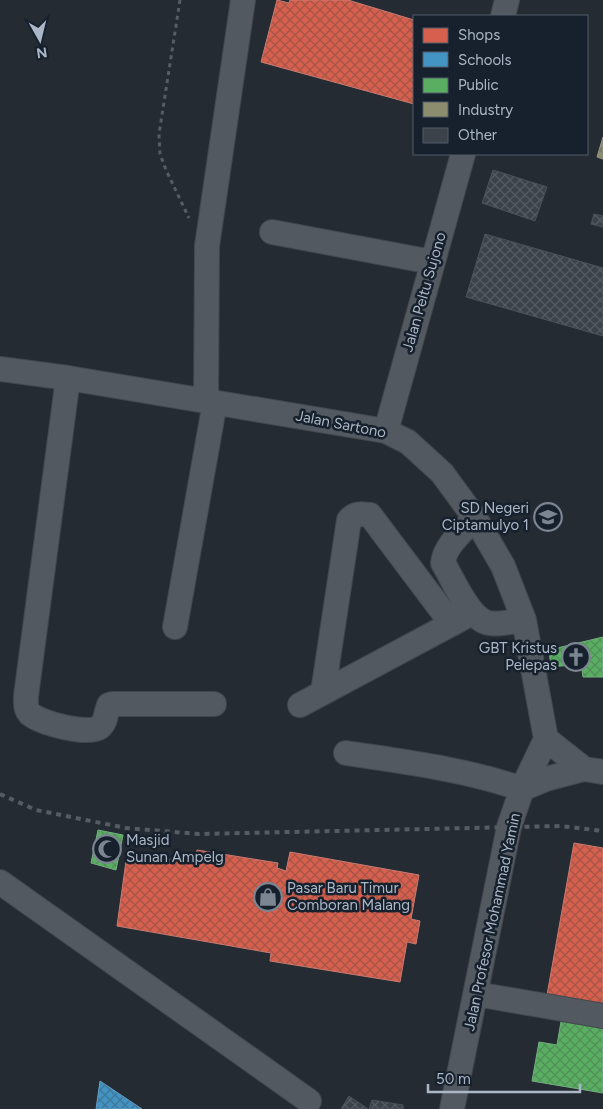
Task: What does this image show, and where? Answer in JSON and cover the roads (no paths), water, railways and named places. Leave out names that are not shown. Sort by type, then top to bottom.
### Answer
[{"type":"street","points":[[175,627],[210,401],[207,246],[243,0]]},
{"type":"street","points":[[503,15],[507,0]]},
{"type":"street","name":"Jalan Peltu Sujono","points":[[386,431],[463,155]]},
{"type":"street","points":[[272,232],[432,262]]},
{"type":"street","name":"Jalan Sartono","points":[[0,369],[68,378],[386,431],[408,442],[442,473],[475,518],[503,566],[524,620],[546,739]]},
{"type":"street","points":[[68,378],[26,696],[26,706],[29,713],[51,724],[90,731],[99,728],[104,722],[109,706],[112,704],[214,704]]},
{"type":"street","points":[[323,692],[350,520],[353,516],[359,514],[370,515],[462,618]]},
{"type":"street","points":[[462,618],[443,563],[444,555],[475,518]]},
{"type":"street","points":[[300,705],[462,618],[489,623],[524,620]]},
{"type":"street","points":[[546,739],[593,771]]},
{"type":"street","name":"Jalan Profesor Mohammad Yamin","points":[[452,1109],[509,827],[522,789],[546,739]]},
{"type":"street","points":[[346,753],[437,768],[500,781],[522,789],[546,778],[593,771]]},
{"type":"street","points":[[0,882],[309,1101]]},
{"type":"street","points":[[476,994],[603,1016]]},
{"type":"railway","points":[[0,794],[36,810],[126,828],[199,834],[561,826],[603,831]]},
{"type":"place","name":"SD Negeri Ciptamulyo 1","points":[[548,517]]},
{"type":"place","name":"GBT Kristus Pelepas","points":[[576,657]]},
{"type":"place","name":"Masjid Sunan Ampelg","points":[[107,849]]},
{"type":"place","name":"Pasar Baru Timur Comboran Malang","points":[[268,897]]}]
